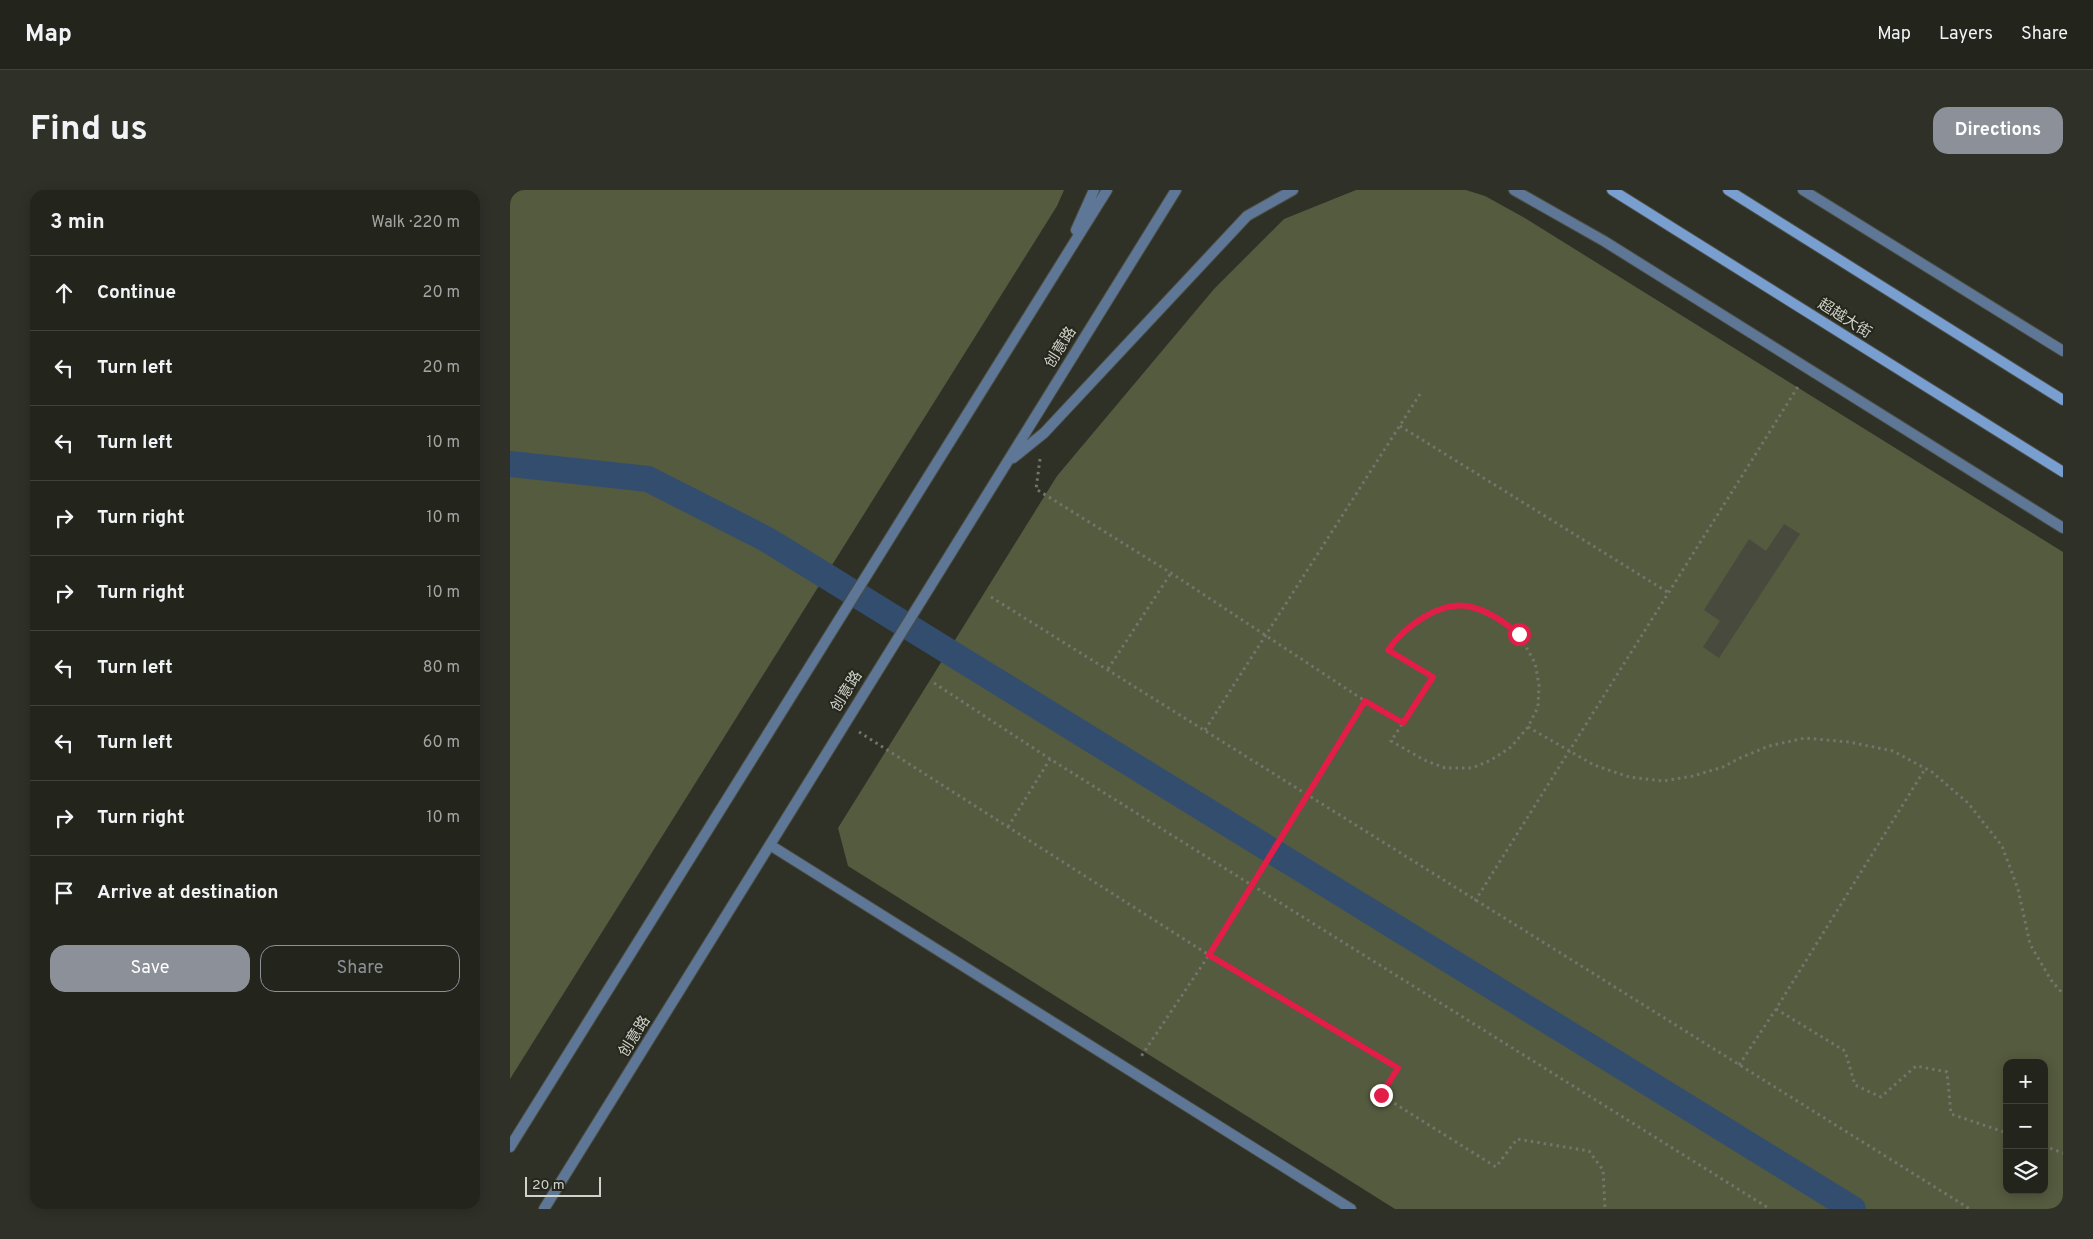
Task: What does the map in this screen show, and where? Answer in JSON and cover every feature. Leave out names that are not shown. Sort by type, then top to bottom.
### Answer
[{"type":"main road","name":"超越大街","points":[[1612,190],[2063,472]]},
{"type":"main road","points":[[1728,190],[2063,400]]},
{"type":"street","points":[[1061,263],[1094,190]]},
{"type":"street","points":[[510,1147],[1107,190]]},
{"type":"street","name":"创意路","points":[[544,1209],[770,845],[844,722],[957,546],[1006,463],[1176,190]]},
{"type":"street","points":[[1006,463],[1044,433],[1247,216],[1293,190]]},
{"type":"street","points":[[1514,190],[1604,241],[2063,528]]},
{"type":"street","points":[[1803,190],[2063,351]]},
{"type":"street","points":[[770,845],[1351,1209]]},
{"type":"path","points":[[1475,900],[1570,752],[1808,370]]},
{"type":"path","points":[[1205,730],[1422,391]]},
{"type":"path","points":[[1400,426],[1669,593]]},
{"type":"path","points":[[1044,433],[1036,489],[1171,573],[1365,701],[1403,723]]},
{"type":"path","points":[[1108,669],[1171,573]]},
{"type":"path","points":[[991,597],[1970,1209]]},
{"type":"path","points":[[1451,606],[1470,606],[1506,624],[1519,634],[1535,663],[1539,685],[1538,707],[1528,727],[1512,747],[1491,760],[1472,768],[1445,768],[1424,760],[1391,741],[1403,723],[1433,677],[1388,650],[1396,638],[1411,624],[1451,606]]},
{"type":"path","points":[[934,684],[1050,759],[1770,1209]]},
{"type":"path","points":[[1131,1071],[1209,955],[1306,794],[1365,701]]},
{"type":"path","points":[[844,722],[1209,955],[1398,1068],[1381,1095],[1496,1167],[1517,1139],[1588,1151],[1603,1170],[1605,1209]]},
{"type":"path","points":[[1528,727],[1594,764],[1629,777],[1663,781],[1693,776],[1722,767],[1769,746],[1805,738],[1849,742],[1893,751],[1932,772],[1968,803],[2002,846],[2018,888],[2030,944],[2063,994]]},
{"type":"path","points":[[1008,827],[1050,759]]},
{"type":"path","points":[[1739,1065],[1776,1009],[1925,769]]},
{"type":"path","points":[[1776,1009],[1845,1052],[1855,1085],[1881,1097],[1916,1066],[1947,1072],[1951,1114],[2003,1132]]},
{"type":"path","points":[[2048,1147],[2063,1153]]},
{"type":"green space","points":[[510,190],[1064,190],[1057,206],[510,1079]]},
{"type":"green space","points":[[1356,190],[1466,190],[1485,196],[1523,217],[2063,552],[2063,1209],[1395,1209],[848,866],[838,828],[1057,476],[1214,289],[1284,219]]},
{"type":"building","points":[[1784,524],[1800,534],[1719,658],[1703,647],[1720,621],[1704,610],[1749,539],[1766,551]]},
{"type":"waterway","points":[[510,464],[648,479],[766,539],[1853,1209]]},
{"type":"route","points":[[1381,1095],[1398,1068],[1209,955],[1306,794],[1365,701],[1403,723],[1433,677],[1388,650],[1396,638],[1411,624],[1451,606],[1470,606],[1506,624],[1519,634]]}]
